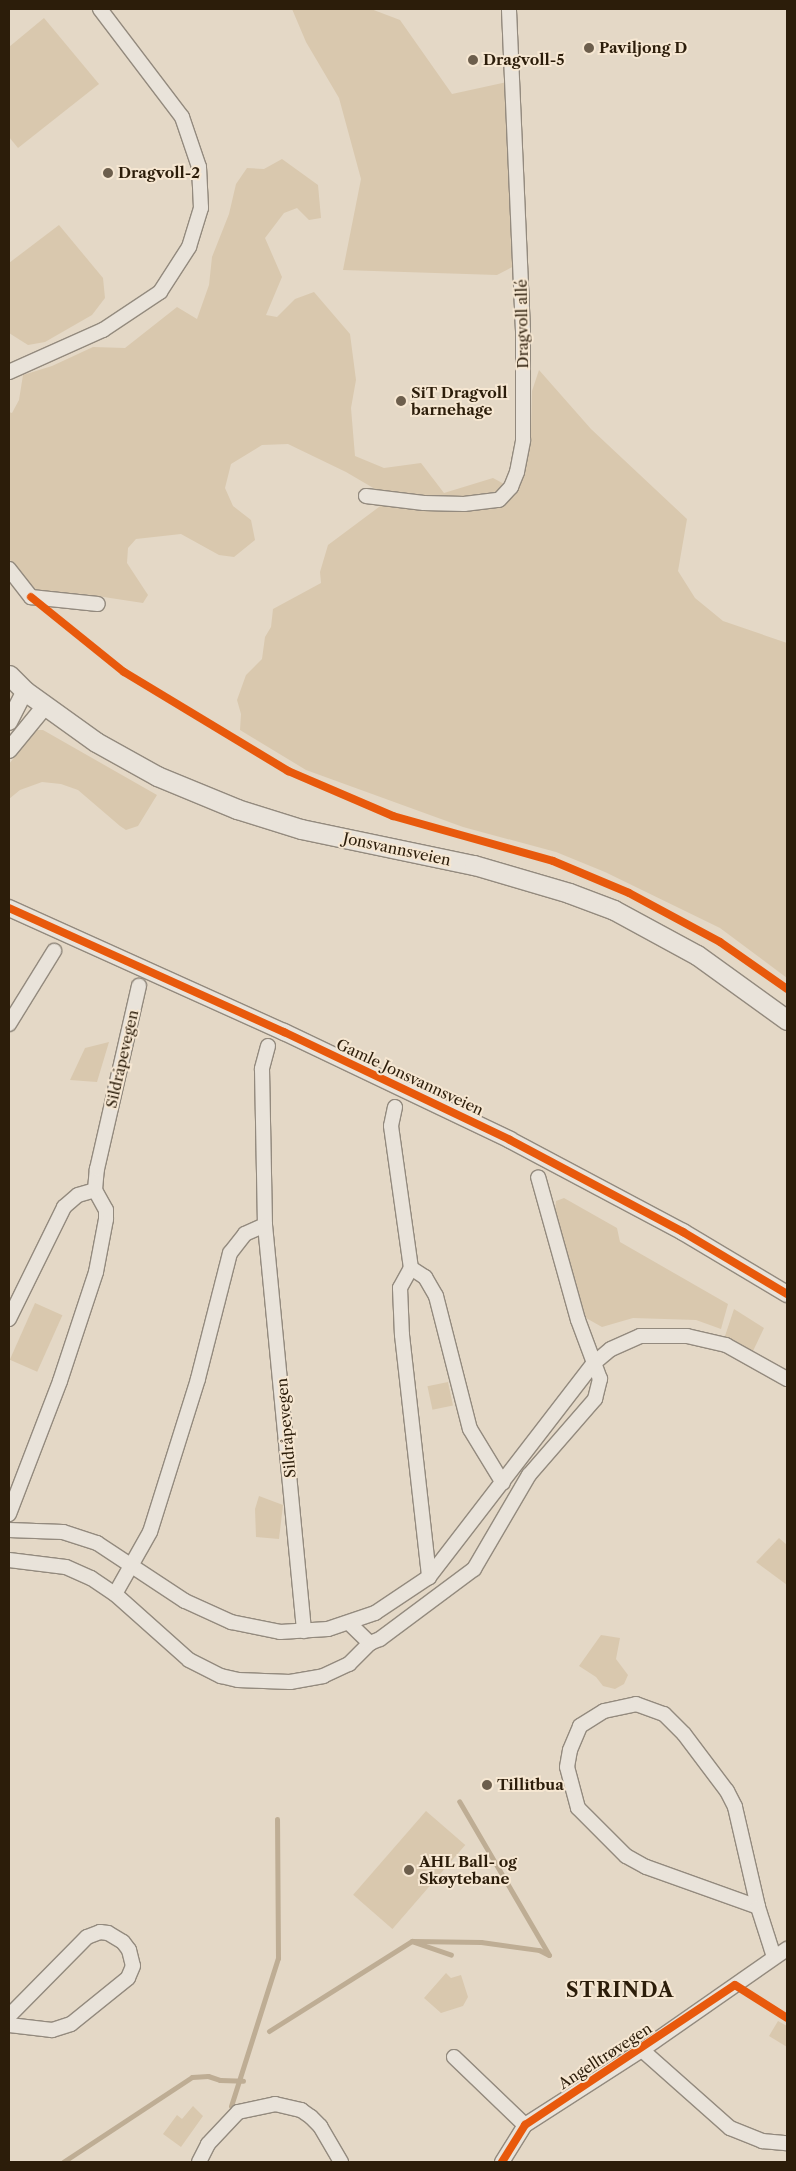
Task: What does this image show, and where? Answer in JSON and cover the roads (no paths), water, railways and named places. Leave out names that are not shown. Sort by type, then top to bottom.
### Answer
[{"type":"main road","name":"Jonsvannsveien","points":[[9,674],[25,691],[45,706],[135,766],[237,809],[301,829],[524,878],[614,910],[697,955],[787,1020]]},
{"type":"street","points":[[9,372],[103,330],[160,292],[189,247],[201,208],[199,167],[182,117],[156,78],[100,9]]},
{"type":"street","name":"Dragvoll allé","points":[[366,496],[424,503],[464,504],[499,500],[511,487],[517,472],[523,440],[523,331],[509,9]]},
{"type":"street","points":[[9,569],[30,597],[98,604]]},
{"type":"street","points":[[9,722],[25,691]]},
{"type":"street","points":[[9,750],[45,706]]},
{"type":"street","name":"Gamle Jonsvannsveien","points":[[9,908],[275,1028],[510,1140],[683,1232],[787,1294]]},
{"type":"street","points":[[9,1024],[54,951]]},
{"type":"street","name":"Sildråpevegen","points":[[95,1190],[139,986]]},
{"type":"street","name":"Sildråpevegen","points":[[268,1046],[262,1069],[265,1225],[304,1631]]},
{"type":"street","points":[[395,1107],[391,1126],[411,1268],[400,1288],[406,1379],[429,1577]]},
{"type":"street","points":[[9,1560],[54,1564],[91,1578],[115,1594],[172,1647],[205,1670],[221,1676],[259,1683],[304,1680],[349,1664],[370,1643],[393,1631],[474,1569],[491,1545],[529,1475],[595,1399],[600,1380],[593,1364],[538,1177]]},
{"type":"street","points":[[9,1319],[64,1207],[78,1195],[95,1190],[106,1210],[106,1219],[89,1300],[9,1514]]},
{"type":"street","points":[[115,1594],[146,1542],[200,1372],[223,1280],[234,1245],[251,1230],[265,1225]]},
{"type":"street","points":[[411,1268],[425,1277],[436,1296],[470,1429],[503,1483]]},
{"type":"street","points":[[9,1530],[63,1532],[78,1536],[133,1565],[185,1600],[231,1622],[272,1631],[304,1631],[350,1624],[395,1603],[429,1577],[593,1364],[610,1349],[640,1336],[673,1334],[726,1344],[787,1379]]},
{"type":"street","points":[[350,1624],[370,1643]]},
{"type":"street","points":[[758,1907],[646,1867],[626,1856],[578,1808],[570,1786],[567,1767],[570,1750],[580,1726],[604,1711],[636,1704],[664,1714],[727,1791],[735,1807],[758,1907],[774,1958]]},
{"type":"street","points":[[9,2016],[87,1937],[100,1932],[108,1933],[124,1942],[129,1950],[132,1966],[128,1978],[71,2024],[52,2030],[9,2025]]},
{"type":"street","name":"Angelltrøvegen","points":[[502,2162],[525,2125],[642,2050],[787,1949]]},
{"type":"street","name":"Angelltrøvegen","points":[[642,2050],[730,2128],[762,2141],[787,2143]]},
{"type":"street","points":[[454,2057],[525,2125]]},
{"type":"street","points":[[199,2162],[208,2144],[238,2112],[274,2104],[301,2110],[311,2117],[320,2126],[340,2162]]},
{"type":"waterway","points":[[269,2031],[412,1941],[481,1942],[539,1950],[549,1955],[459,1801]]},
{"type":"waterway","points":[[231,2106],[278,1958],[277,1819]]},
{"type":"waterway","points":[[414,1942],[451,1955]]},
{"type":"waterway","points":[[63,2162],[192,2077],[208,2076],[220,2080],[243,2081]]},
{"type":"place","name":"Paviljong D","points":[[589,48]]},
{"type":"place","name":"Dragvoll-5","points":[[473,60]]},
{"type":"place","name":"Dragvoll-2","points":[[108,173]]},
{"type":"place","name":"SiT Dragvoll barnehage","points":[[401,401]]},
{"type":"place","name":"Tillitbua","points":[[487,1785]]},
{"type":"place","name":"AHL Ball- og Skøytebane","points":[[409,1870]]},
{"type":"district","name":"STRINDA","points":[[620,1990]]}]
